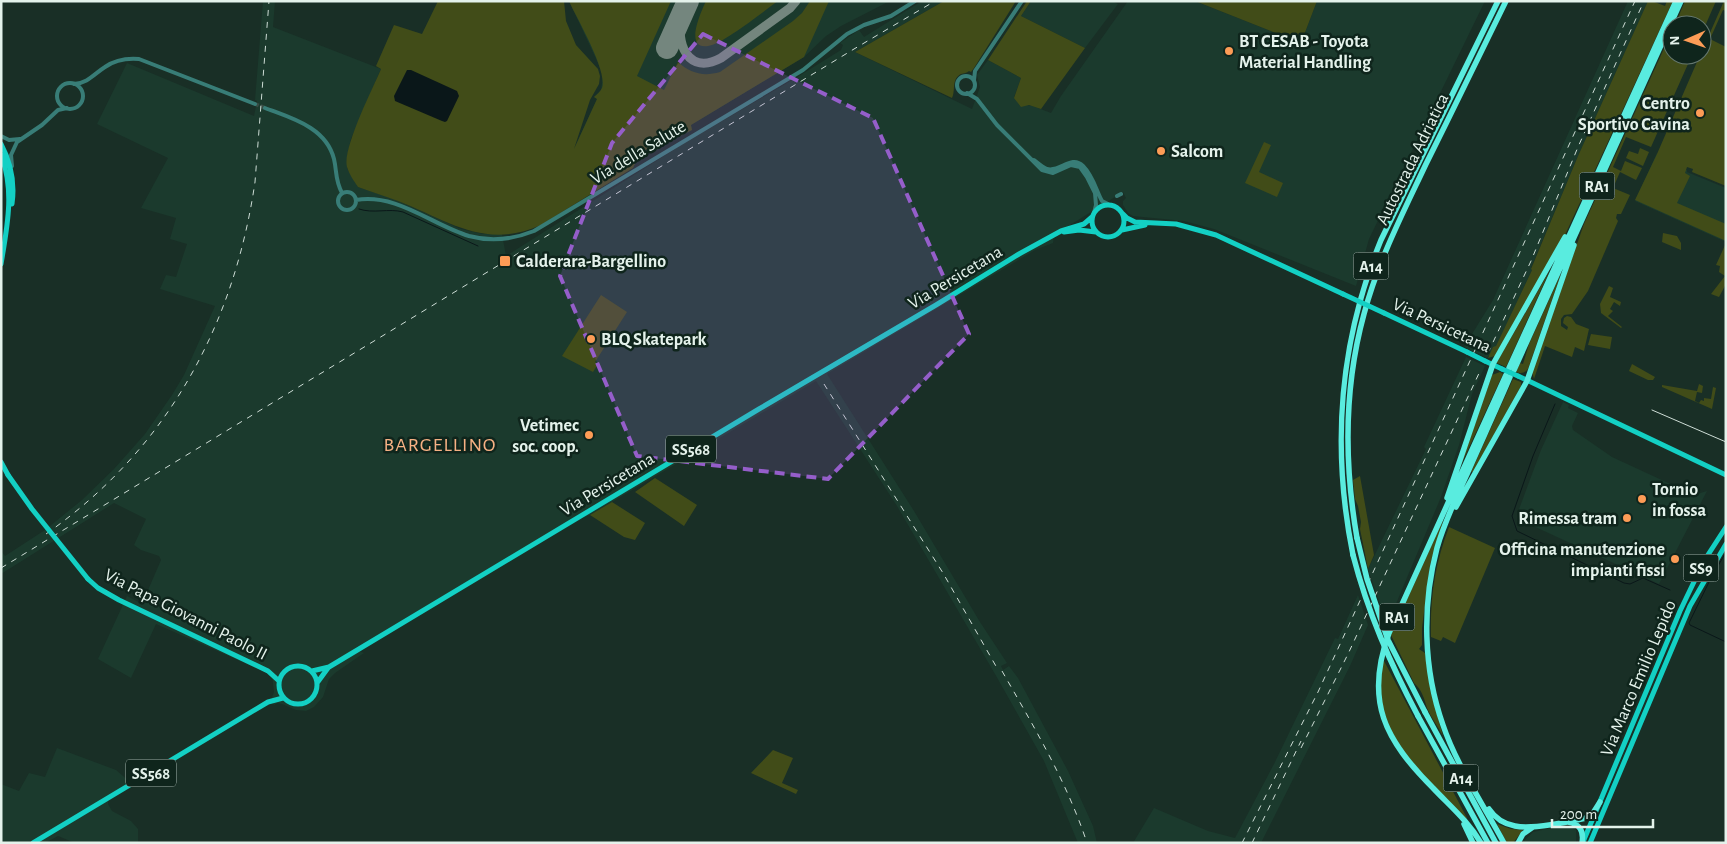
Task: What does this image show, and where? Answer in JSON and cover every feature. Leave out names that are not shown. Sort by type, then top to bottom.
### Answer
[{"type":"highway","name":"Autostrada Adriatica","points":[[1488,843],[1418,716],[1382,643],[1365,598],[1353,555],[1344,504],[1340,445],[1344,376],[1356,316],[1368,276],[1385,232],[1498,1]]},
{"type":"highway","name":"Autostrada Adriatica","points":[[1496,843],[1425,712],[1385,632],[1367,579],[1357,538],[1349,478],[1348,430],[1353,369],[1364,314],[1372,287],[1389,241],[1506,1]]},
{"type":"highway","name":"RA1","points":[[1676,1],[1511,369],[1589,204],[1681,1]]},
{"type":"highway","points":[[1426,553],[1492,364],[1588,196]]},
{"type":"highway","points":[[1438,544],[1455,509],[1527,381],[1589,204]]},
{"type":"highway","name":"RA1","points":[[1481,843],[1470,826],[1406,760],[1393,741],[1382,712],[1378,685],[1384,648],[1508,376],[1455,499],[1438,544],[1431,574],[1427,632],[1428,662],[1434,694],[1443,725],[1451,746],[1504,843]]},
{"type":"highway","points":[[1469,778],[1490,812],[1500,820],[1514,826],[1534,826],[1586,818],[1600,802]]},
{"type":"highway","points":[[1433,788],[1462,822],[1473,843]]},
{"type":"highway","points":[[1560,822],[1573,823],[1579,827],[1582,833],[1582,843]]},
{"type":"highway","points":[[1518,843],[1526,832],[1534,826]]},
{"type":"main road","points":[[1,264],[13,195],[12,174],[2,146]]},
{"type":"main road","points":[[1,155],[8,185],[8,220]]},
{"type":"main road","points":[[1108,204],[1117,207],[1123,214],[1122,230],[1111,237],[1104,237],[1097,233],[1092,224],[1093,215],[1100,207],[1108,204]]},
{"type":"main road","name":"Via Persicetana","points":[[1123,214],[1130,220],[1153,224],[1188,226],[1216,235],[1726,474]]},
{"type":"main road","name":"Via Persicetana","points":[[312,671],[329,667],[764,406],[1054,235],[1084,224],[1093,215]]},
{"type":"main road","name":"Via Persicetana","points":[[1122,230],[1153,224]]},
{"type":"main road","name":"Via Persicetana","points":[[1054,235],[1079,230],[1097,233]]},
{"type":"main road","name":"Via Papa Giovanni Paolo II","points":[[1,462],[32,509],[88,579],[98,588],[119,600],[268,671]]},
{"type":"main road","name":"Via Marco Emilio Lepido","points":[[1582,843],[1695,578],[1709,552],[1726,527]]},
{"type":"main road","name":"Via Marco Emilio Lepido","points":[[1590,843],[1690,606],[1726,544]]},
{"type":"main road","name":"SS568","points":[[283,672],[296,665],[304,666],[312,671]]},
{"type":"main road","name":"Via Persicetana","points":[[317,684],[329,667]]},
{"type":"main road","points":[[268,671],[283,672],[278,681],[279,690],[283,698]]},
{"type":"main road","points":[[268,671],[278,681]]},
{"type":"main road","points":[[312,671],[317,684]]},
{"type":"main road","name":"SS568","points":[[33,843],[268,702],[283,698],[294,704],[305,703],[314,695],[317,684]]},
{"type":"main road","name":"SS568","points":[[268,702],[279,690]]},
{"type":"street","name":"Via della Salute","points":[[356,200],[375,199],[391,202],[470,236],[500,239],[528,234],[803,70],[847,34],[864,25],[891,16],[915,1]]},
{"type":"street","points":[[1022,1],[975,71],[961,78],[958,85],[960,91],[976,99],[992,119],[1042,167],[1055,169],[1070,162],[1082,164],[1102,201],[1108,204]]},
{"type":"street","points":[[54,113],[58,91],[62,86],[87,81],[113,62],[139,59],[254,104]]},
{"type":"street","points":[[975,71],[974,88],[976,99]]},
{"type":"street","points":[[966,76],[974,80]]},
{"type":"street","points":[[2,146],[17,141],[42,125],[61,109],[77,107],[82,101],[87,81]]},
{"type":"street","points":[[74,84],[79,87],[83,96]]},
{"type":"street","points":[[967,94],[974,88]]},
{"type":"street","points":[[58,99],[62,106],[67,108]]},
{"type":"street","points":[[265,108],[302,123],[313,129],[321,137],[333,155],[336,181],[342,193]]},
{"type":"street","points":[[1,136],[17,141]]},
{"type":"street","points":[[13,195],[15,187],[11,155],[17,141]]},
{"type":"street","points":[[1021,148],[1039,168],[1046,172],[1055,172],[1071,165],[1080,167],[1095,193],[1096,205],[1093,215]]},
{"type":"street","name":"Via della Salute","points":[[342,193],[351,193],[356,200],[353,208],[349,210],[344,210],[338,203],[339,196],[342,193]]},
{"type":"highlighted area","points":[[703,34],[873,118],[969,334],[828,479],[637,456],[560,276],[612,143]]},
{"type":"shaded area","points":[[263,1],[275,1],[273,27],[381,69],[351,139],[347,157],[347,168],[358,187],[397,200],[461,229],[483,234],[502,234],[506,256],[683,144],[841,50],[843,45],[840,43],[859,30],[864,37],[922,1],[944,1],[855,52],[972,109],[980,87],[977,75],[988,60],[1021,78],[1014,97],[1026,105],[1051,113],[1128,1],[1195,1],[1301,43],[1317,1],[1485,1],[1369,239],[1356,286],[1214,229],[1184,221],[1133,216],[1128,213],[1123,205],[1123,201],[1126,198],[1123,192],[1054,235],[1053,243],[1035,250],[827,374],[1007,663],[1001,666],[1003,670],[1009,666],[1018,678],[1068,771],[1093,826],[1097,843],[1078,843],[1044,761],[995,674],[897,506],[816,381],[590,515],[568,522],[354,649],[364,653],[329,679],[323,697],[314,707],[306,711],[296,710],[277,703],[274,705],[271,700],[274,692],[272,675],[156,624],[131,678],[98,659],[127,596],[142,604],[161,560],[159,556],[141,550],[134,545],[146,519],[114,503],[1,574],[1,551],[5,556],[45,530],[82,500],[114,469],[145,434],[184,375],[215,306],[160,289],[166,275],[176,277],[187,244],[170,239],[176,218],[141,208],[168,158],[97,124],[127,63],[254,116],[257,101],[255,100]]},
{"type":"shaded area","points":[[569,1],[892,1],[841,26],[826,36],[804,57],[691,125],[692,130],[654,149],[651,147],[640,153],[633,168],[574,149],[597,99],[594,97],[601,90],[603,76]]},
{"type":"shaded area","points":[[1031,1],[1112,1],[1118,4],[1085,48],[1021,16]]},
{"type":"shaded area","points":[[1628,1],[1648,1],[1578,156],[1531,268],[1532,270],[1496,347],[1487,358],[1464,347],[1493,300]]},
{"type":"shaded area","points":[[407,70],[411,70],[457,91],[459,96],[447,121],[442,121],[395,101],[394,96]]},
{"type":"shaded area","points":[[1657,153],[1659,157],[1687,170],[1687,172],[1726,188],[1726,242],[1635,201]]},
{"type":"shaded area","points":[[1466,357],[1485,366],[1472,394],[1459,445],[1441,497],[1387,625],[1368,569],[1426,449],[1424,447]]},
{"type":"shaded area","points":[[1563,402],[1569,405],[1568,408],[1578,413],[1572,426],[1573,430],[1612,457],[1692,494],[1707,491],[1659,584],[1518,519],[1518,512],[1541,450]]},
{"type":"shaded area","points":[[1358,595],[1368,625],[1350,666],[1261,843],[1133,843],[1154,808],[1208,831],[1235,838],[1274,764],[1335,638],[1338,639]]},
{"type":"shaded area","points":[[57,748],[116,770],[130,782],[108,798],[108,804],[112,811],[131,821],[138,829],[138,843],[75,843],[58,836],[45,843],[1,843],[1,784],[19,791],[29,773],[45,777]]},
{"type":"shaded area","points":[[1565,825],[1576,830],[1576,843],[1522,843],[1533,832]]},
{"type":"green space","points":[[438,1],[564,1],[566,21],[576,45],[598,69],[600,76],[599,84],[590,100],[574,149],[597,99],[594,97],[602,88],[603,80],[585,32],[569,1],[671,1],[637,76],[664,90],[678,62],[687,69],[697,73],[720,72],[793,21],[802,13],[810,1],[829,1],[804,57],[691,125],[692,130],[654,149],[651,147],[640,153],[633,168],[541,225],[521,232],[502,235],[468,230],[398,201],[358,187],[347,167],[347,158],[353,133],[381,69],[376,66],[394,25],[422,34]]},
{"type":"green space","points":[[706,1],[778,1],[723,40],[708,46],[701,46],[695,36],[698,20]]},
{"type":"green space","points":[[944,1],[1016,1],[971,72],[961,74],[956,79],[952,98],[855,52]]},
{"type":"green space","points":[[1027,1],[1031,1],[1021,16],[1085,48],[1041,109],[1029,105],[1021,107],[1014,98],[1021,78],[988,60]]},
{"type":"green space","points":[[1195,1],[1317,1],[1301,43]]},
{"type":"green space","points":[[1648,1],[1665,6],[1667,1],[1673,1],[1667,15],[1662,15],[1662,25],[1565,235],[1495,356],[1488,358],[1493,347],[1496,346],[1532,270],[1578,156]]},
{"type":"green space","points":[[1685,1],[1716,1],[1710,15],[1679,15]]},
{"type":"green space","name":"Centro Sportivo Cavina","points":[[1724,1],[1726,1],[1726,11],[1723,10],[1712,35],[1712,28]]},
{"type":"green space","name":"Centro Sportivo Cavina","points":[[1712,40],[1726,47],[1726,186],[1692,172],[1693,169],[1687,167],[1685,173],[1690,176],[1677,203],[1726,224],[1726,241],[1635,200],[1696,65],[1712,65]]},
{"type":"green space","points":[[1662,53],[1662,65],[1688,65],[1651,147],[1626,137],[1613,167],[1621,171],[1625,161],[1642,168],[1636,180],[1620,172],[1613,188],[1630,195],[1621,214],[1617,214],[1616,218],[1618,221],[1588,291],[1572,314],[1564,315],[1561,319],[1561,326],[1567,330],[1568,327],[1563,323],[1564,318],[1567,316],[1571,317],[1576,324],[1589,329],[1584,351],[1575,347],[1572,357],[1545,346],[1534,379],[1532,372],[1584,224]]},
{"type":"green space","points":[[1264,142],[1271,145],[1259,172],[1283,183],[1277,197],[1245,183]]},
{"type":"green space","points":[[1640,148],[1649,152],[1643,166],[1626,158],[1629,151],[1638,154]]},
{"type":"green space","points":[[1663,233],[1677,236],[1681,243],[1681,250],[1662,242]]},
{"type":"green space","points":[[1726,243],[1726,284],[1719,297],[1711,294],[1725,276],[1719,272],[1720,266],[1716,265]]},
{"type":"green space","points":[[1550,270],[1506,367],[1497,363],[1497,362]]},
{"type":"green space","points":[[1562,271],[1528,369],[1523,373],[1516,372],[1520,363],[1523,364],[1529,344]]},
{"type":"green space","points":[[1609,286],[1613,288],[1610,297],[1621,302],[1620,306],[1614,302],[1610,309],[1613,311],[1608,316],[1621,328],[1601,313],[1600,304]]},
{"type":"green space","name":"BLQ Skatepark","points":[[601,295],[627,312],[595,362],[598,364],[593,372],[562,356]]},
{"type":"green space","points":[[1591,334],[1612,337],[1610,349],[1588,345]]},
{"type":"green space","points":[[1632,364],[1655,377],[1653,380],[1648,380],[1629,371]]},
{"type":"green space","points":[[1500,372],[1503,374],[1460,467],[1492,375]]},
{"type":"green space","points":[[1513,379],[1521,382],[1521,386],[1473,472],[1471,472]]},
{"type":"green space","points":[[1699,384],[1703,386],[1702,393],[1697,392],[1695,401],[1699,403],[1701,400],[1704,401],[1704,398],[1711,399],[1713,387],[1716,388],[1712,409],[1662,387],[1662,385],[1697,391]]},
{"type":"green space","points":[[1360,476],[1374,555],[1368,569],[1353,480]]},
{"type":"green space","points":[[655,478],[697,505],[684,526],[635,492]]},
{"type":"green space","points":[[612,502],[645,523],[635,540],[624,537],[590,515]]},
{"type":"green space","points":[[1444,518],[1430,565],[1422,628],[1422,645],[1419,649],[1425,653],[1431,693],[1443,736],[1419,688],[1414,683],[1391,635]]},
{"type":"green space","points":[[1449,527],[1495,548],[1455,643],[1443,637],[1441,641],[1431,637],[1431,608],[1434,580]]},
{"type":"green space","points":[[1383,659],[1466,819],[1410,760],[1389,726],[1383,707],[1380,686]]},
{"type":"green space","points":[[773,750],[793,758],[782,783],[798,790],[796,794],[751,773]]},
{"type":"green space","points":[[1497,824],[1511,829],[1523,830],[1513,843],[1507,843]]},
{"type":"waterway","points":[[359,209],[403,212],[478,246]]},
{"type":"waterway","points":[[1555,404],[1533,456],[1512,516],[1517,531],[1624,583],[1630,584],[1643,578],[1670,590]]},
{"type":"waterway","points":[[1726,552],[1689,623],[1726,642]]},
{"type":"taxiway","points":[[682,16],[681,36],[686,54],[692,60],[700,63],[710,62],[721,58],[790,8],[796,1]]},
{"type":"runway","points":[[667,48],[688,1]]},
{"type":"tunnel","points":[[255,104],[265,108]]},
{"type":"tram line","points":[[1652,410],[1726,442]]},
{"type":"railway","points":[[46,534],[89,500],[127,463],[160,423],[188,380],[212,334],[230,286],[245,235],[255,182],[269,1]]},
{"type":"railway","points":[[1,568],[935,1]]},
{"type":"railway","points":[[1242,843],[1318,692],[1635,1]]},
{"type":"railway","points":[[1488,353],[1531,261],[1578,147],[1644,1]]},
{"type":"railway","points":[[1301,748],[1348,654],[1481,369]]},
{"type":"railway","points":[[824,384],[943,573],[997,668]]},
{"type":"railway","points":[[1002,671],[1060,777],[1087,843]]},
{"type":"railway","points":[[1252,843],[1301,741]]},
{"type":"place","name":"BT CESAB - Toyota Material Handling","points":[[1229,51]]},
{"type":"place","name":"Centro Sportivo Cavina","points":[[1700,113]]},
{"type":"place","name":"Salcom","points":[[1161,151]]},
{"type":"place","name":"Calderara-Bargellino","points":[[505,261]]},
{"type":"place","name":"BLQ Skatepark","points":[[591,339]]},
{"type":"place","name":"Vetimec soc. coop.","points":[[589,435]]},
{"type":"place","name":"Tornio in fossa","points":[[1642,499]]},
{"type":"place","name":"Rimessa tram","points":[[1627,518]]},
{"type":"place","name":"Officina manutenzione impianti fissi","points":[[1675,559]]},
{"type":"district","name":"BARGELLINO","points":[[440,444]]}]
